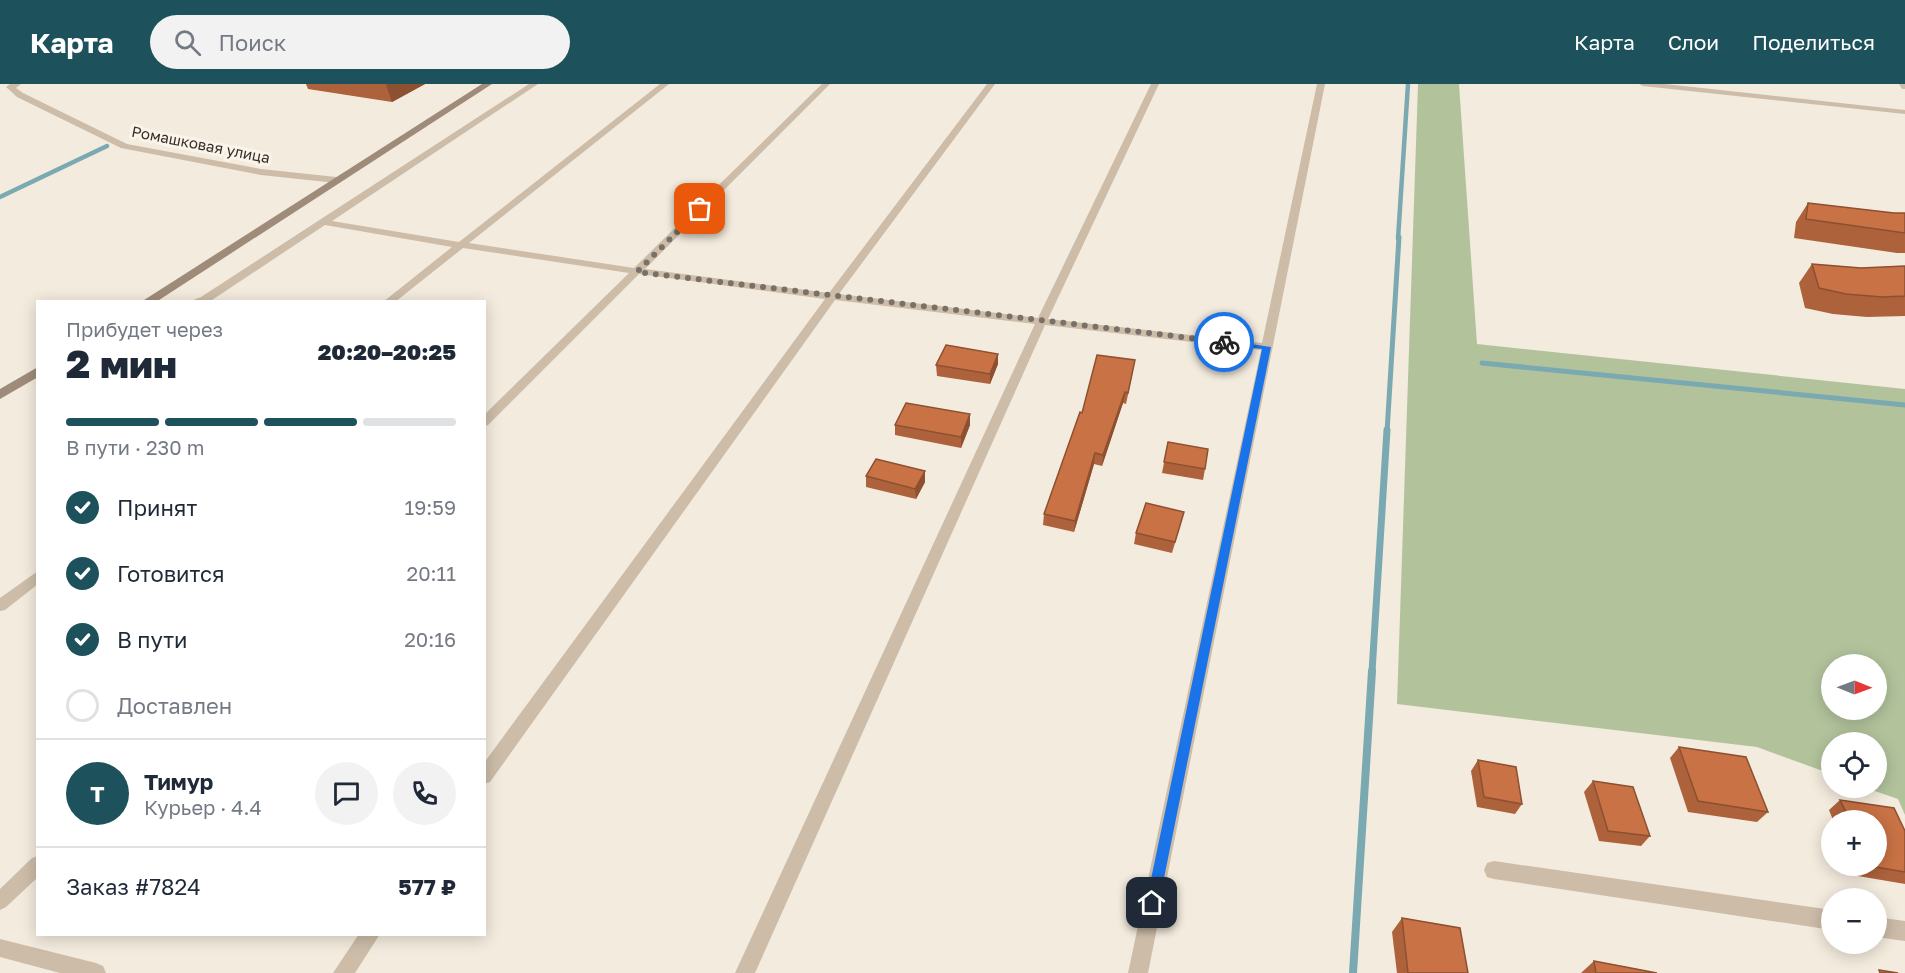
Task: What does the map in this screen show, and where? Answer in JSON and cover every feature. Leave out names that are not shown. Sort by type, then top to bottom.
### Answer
[{"type":"street","points":[[150,300],[488,84]]},
{"type":"street","name":"Ромашковая улица","points":[[9,87],[38,104],[124,146],[261,172],[336,180]]},
{"type":"street","points":[[0,395],[36,372]]},
{"type":"street","points":[[1494,870],[1821,918]]},
{"type":"street","points":[[1887,929],[1905,931]]},
{"type":"lane","points":[[204,300],[534,84]]},
{"type":"lane","points":[[391,300],[665,84]]},
{"type":"lane","points":[[486,420],[826,84]]},
{"type":"lane","points":[[486,774],[832,297],[990,84]]},
{"type":"lane","points":[[745,973],[1041,322],[1155,84]]},
{"type":"lane","points":[[1138,973],[1321,84]]},
{"type":"lane","points":[[1643,84],[1905,112]]},
{"type":"lane","points":[[322,222],[459,246],[637,272],[1041,322],[1267,347]]},
{"type":"lane","points":[[0,606],[36,578]]},
{"type":"lane","points":[[0,901],[36,866]]},
{"type":"lane","points":[[343,973],[370,936]]},
{"type":"lane","points":[[0,948],[96,973]]},
{"type":"green space","points":[[1418,84],[1459,84],[1477,344],[1905,389],[1905,815],[1898,799],[1887,795],[1887,732],[1821,732],[1821,770],[1757,747],[1397,704]]},
{"type":"building","points":[[1808,203],[1905,213],[1905,233],[1806,219]]},
{"type":"building","points":[[1812,264],[1861,268],[1905,266],[1905,296],[1846,294],[1819,288]]},
{"type":"building","points":[[946,345],[998,354],[990,374],[936,365]]},
{"type":"building","points":[[1097,355],[1135,360],[1128,393],[1125,392],[1103,455],[1095,453],[1075,521],[1044,514],[1080,412],[1082,413]]},
{"type":"building","points":[[906,403],[970,414],[961,437],[895,425]]},
{"type":"building","points":[[1168,442],[1208,449],[1205,469],[1164,462]]},
{"type":"building","points":[[876,459],[925,471],[915,489],[866,476]]},
{"type":"building","points":[[1146,503],[1184,512],[1175,542],[1136,533]]},
{"type":"building","points":[[1679,747],[1746,757],[1768,812],[1698,801]]},
{"type":"building","points":[[1478,760],[1516,767],[1522,804],[1484,797]]},
{"type":"building","points":[[1593,781],[1633,787],[1650,836],[1608,831]]},
{"type":"building","points":[[1840,800],[1894,808],[1905,831],[1905,872],[1887,869],[1887,810],[1845,810]]},
{"type":"building","points":[[1402,918],[1460,928],[1468,973],[1408,973]]},
{"type":"building","points":[[1594,961],[1657,973],[1596,973]]},
{"type":"building","points":[[1879,970],[1898,973],[1880,973]]},
{"type":"waterway","points":[[1398,239],[1408,84]]},
{"type":"waterway","points":[[0,197],[107,146]]},
{"type":"waterway","points":[[1387,432],[1399,237]]},
{"type":"waterway","points":[[1482,363],[1905,405]]},
{"type":"waterway","points":[[1372,672],[1387,430]]},
{"type":"waterway","points":[[1353,973],[1372,671]]},
{"type":"way so far","points":[[700,209],[637,272],[1041,322],[1224,342]]},
{"type":"route","points":[[1152,903],[1267,347],[1224,342]]}]
